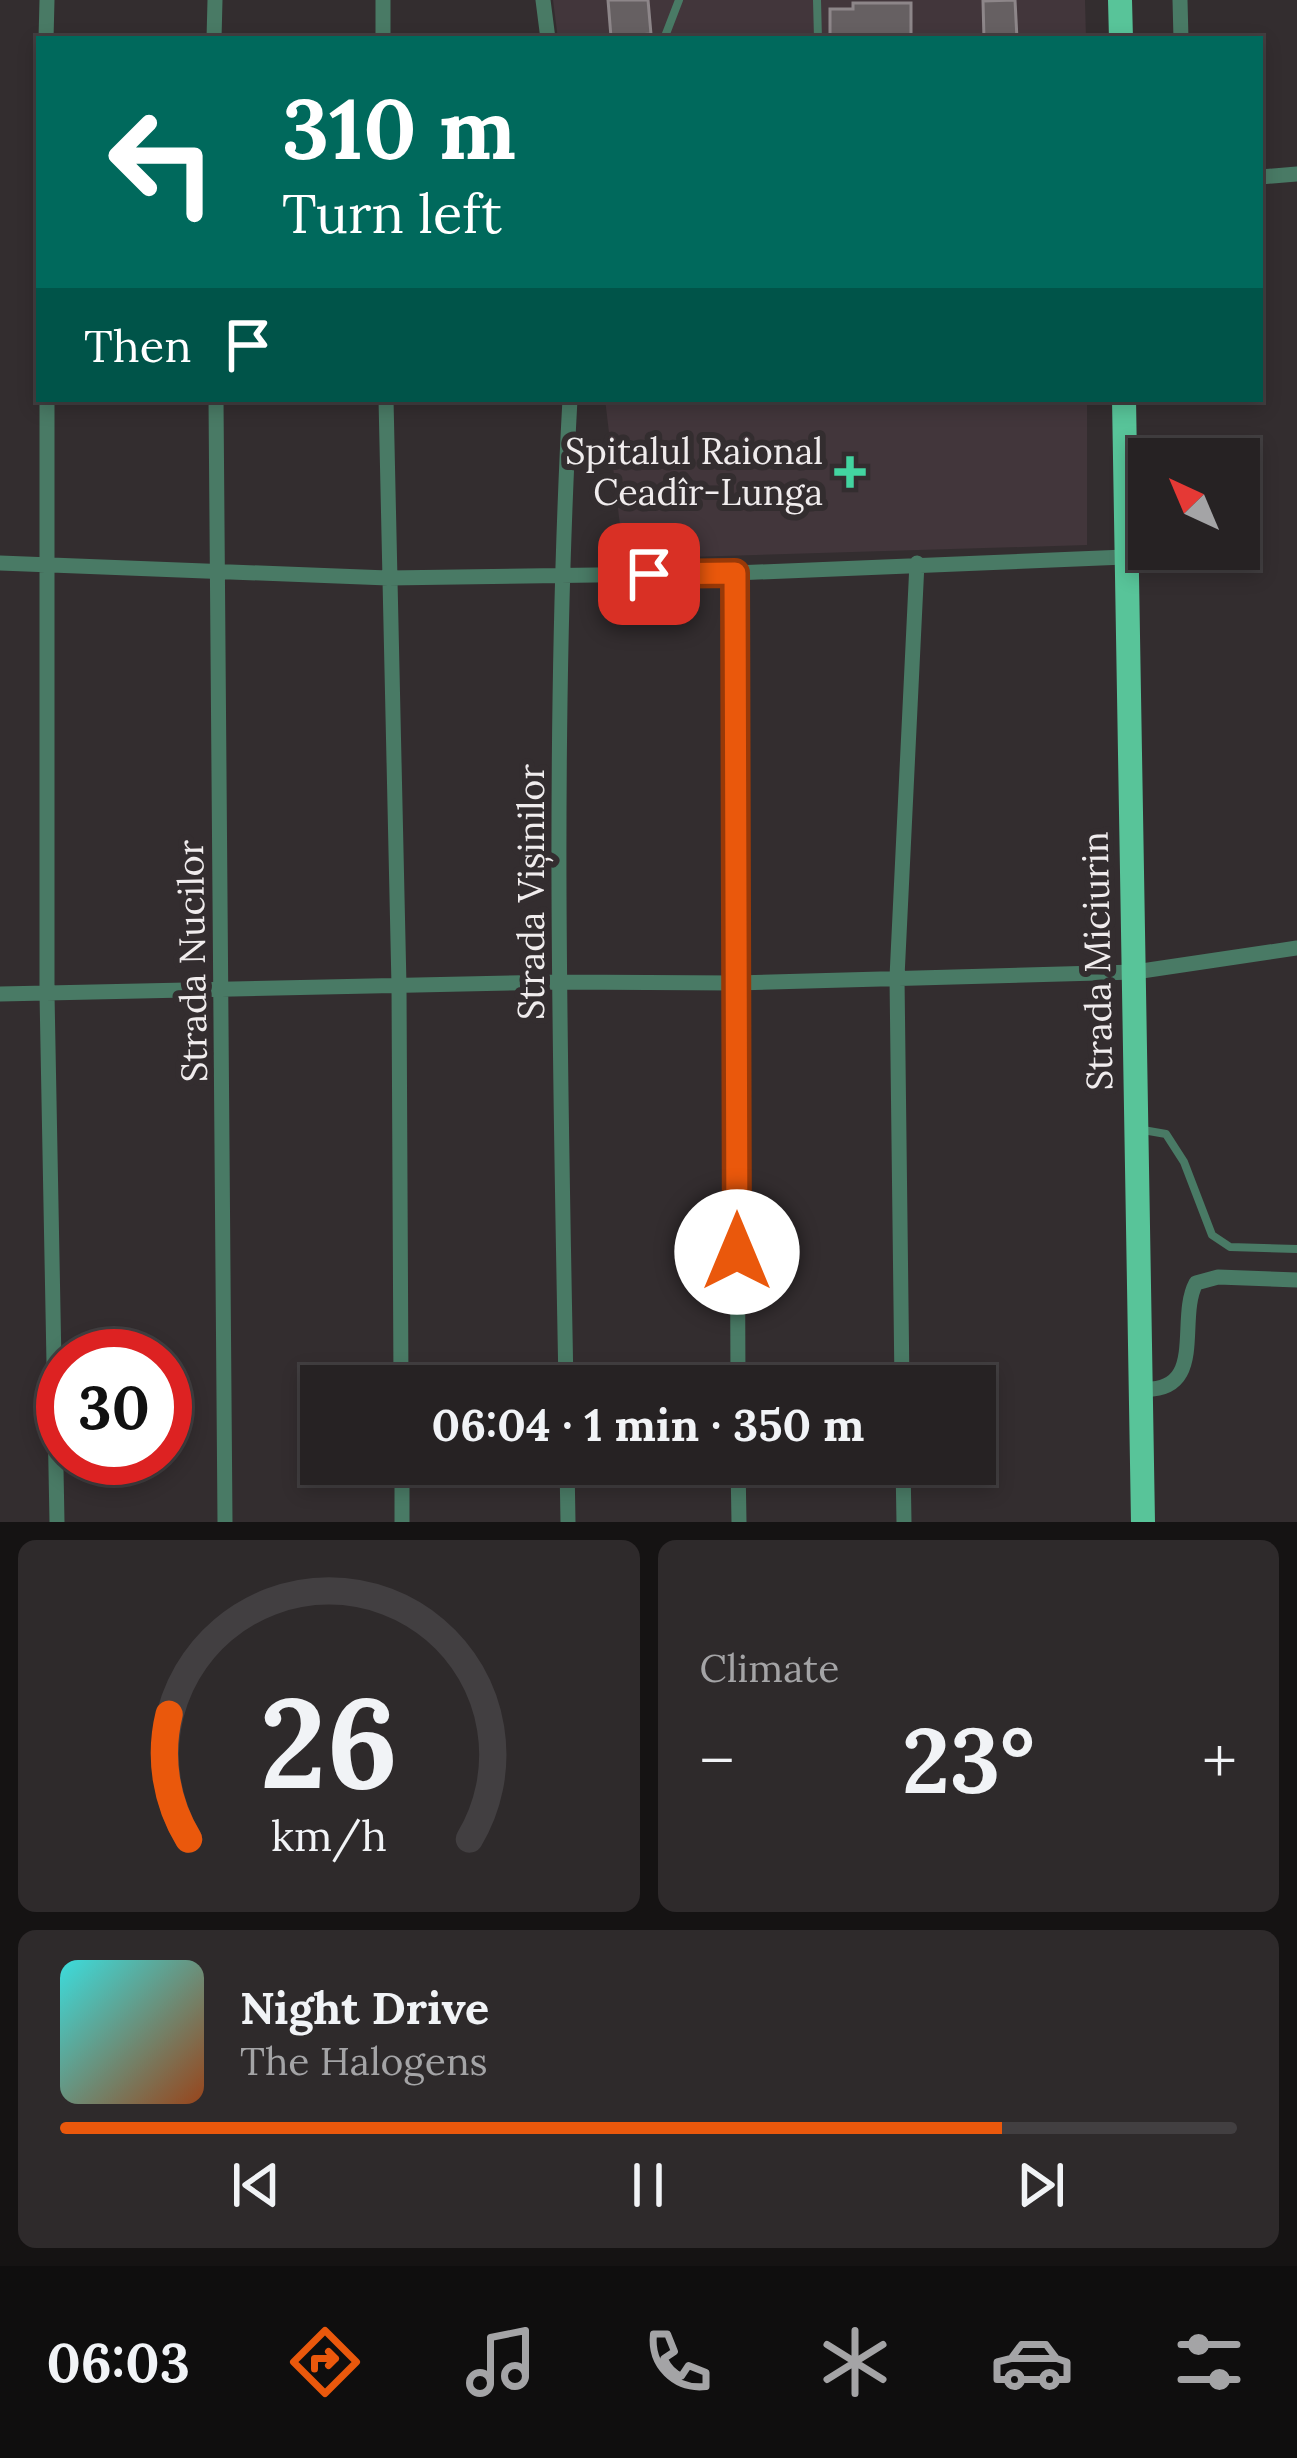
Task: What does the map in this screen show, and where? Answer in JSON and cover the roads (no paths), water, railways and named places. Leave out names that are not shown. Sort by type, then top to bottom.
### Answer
[{"type":"main road","points":[[1120,0],[1120,36]]},
{"type":"main road","name":"Strada Miciurin","points":[[1124,402],[1143,1522]]},
{"type":"street","points":[[46,0],[46,36]]},
{"type":"street","points":[[214,36],[215,0]]},
{"type":"street","points":[[383,0],[383,36]]},
{"type":"street","points":[[543,0],[548,36]]},
{"type":"street","points":[[1180,0],[1181,36]]},
{"type":"street","points":[[1263,176],[1297,174]]},
{"type":"street","points":[[47,402],[47,994],[57,1522]]},
{"type":"street","name":"Strada Nucilor","points":[[216,402],[225,1522]]},
{"type":"street","points":[[386,402],[399,986],[401,1365]]},
{"type":"street","name":"Strada Vișinilor","points":[[566,1365],[559,982],[571,402]]},
{"type":"street","points":[[0,563],[388,578],[735,573],[1125,557]]},
{"type":"street","points":[[902,1365],[897,977],[917,563]]},
{"type":"street","points":[[735,573],[738,1365]]},
{"type":"street","points":[[0,994],[1135,972],[1297,948]]},
{"type":"street","points":[[1139,1389],[1170,1385],[1181,1370],[1196,1283],[1218,1276],[1297,1280]]},
{"type":"street","points":[[402,1485],[402,1522]]},
{"type":"street","points":[[567,1485],[568,1522]]},
{"type":"street","points":[[738,1485],[739,1522]]},
{"type":"street","points":[[903,1485],[904,1522]]},
{"type":"lane","points":[[665,36],[679,0]]},
{"type":"lane","points":[[817,0],[818,36]]},
{"type":"lane","points":[[1136,1129],[1166,1134],[1184,1162],[1212,1234],[1230,1246],[1297,1249]]},
{"type":"place","name":"Spitalul Raional Ceadîr-Lunga","points":[[850,472]]}]
